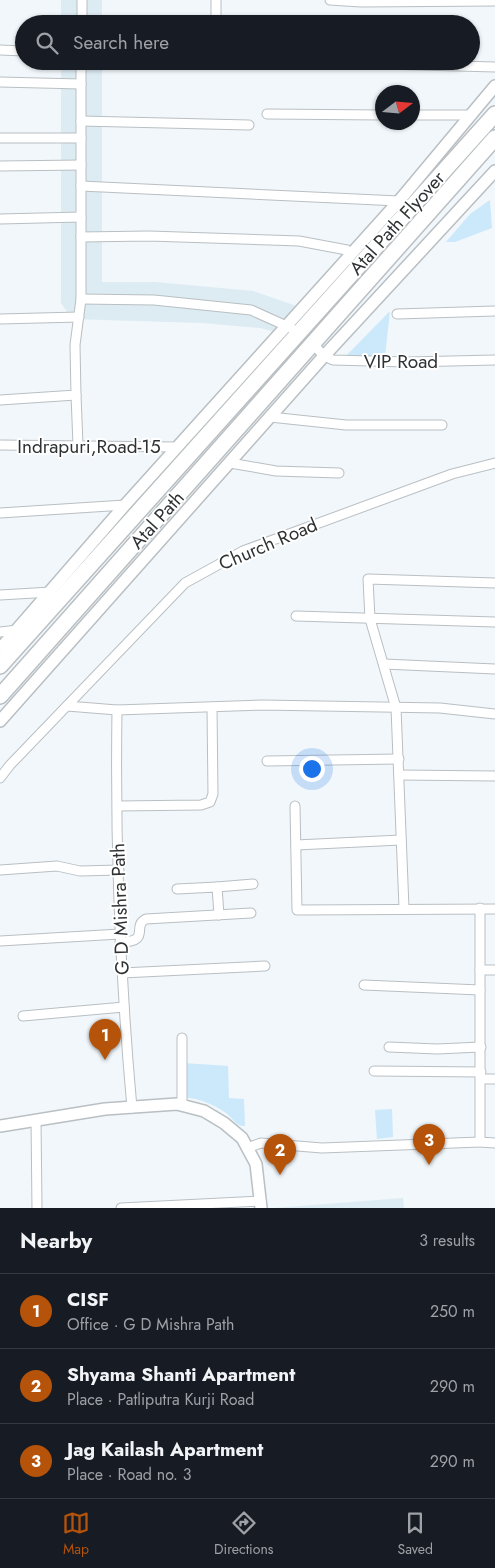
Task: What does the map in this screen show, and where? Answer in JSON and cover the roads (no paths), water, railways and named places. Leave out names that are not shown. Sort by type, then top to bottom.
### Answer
[{"type":"main road","name":"Atal Path Flyover","points":[[294,330],[495,114]]},
{"type":"main road","name":"Atal Path Flyover","points":[[314,344],[495,138]]},
{"type":"main road","name":"Atal Path","points":[[0,666],[294,330]]},
{"type":"main road","name":"Atal Path","points":[[0,696],[314,344]]},
{"type":"street","points":[[82,0],[82,15]]},
{"type":"street","points":[[216,0],[216,15]]},
{"type":"street","points":[[330,0],[361,2],[495,1]]},
{"type":"street","points":[[0,50],[15,51]]},
{"type":"street","points":[[480,67],[495,68]]},
{"type":"street","points":[[78,445],[75,345],[80,299],[82,70]]},
{"type":"street","points":[[0,82],[81,84]]},
{"type":"street","points":[[0,649],[178,446],[294,330],[351,253],[399,201],[495,86]]},
{"type":"street","points":[[267,114],[375,115]]},
{"type":"street","points":[[420,115],[472,115]]},
{"type":"street","points":[[81,122],[249,125]]},
{"type":"street","points":[[0,138],[81,138]]},
{"type":"street","points":[[0,166],[81,165]]},
{"type":"street","points":[[0,721],[324,356],[495,171]]},
{"type":"street","points":[[81,186],[399,201]]},
{"type":"street","points":[[0,219],[81,217]]},
{"type":"street","points":[[81,237],[149,236],[299,241],[351,253]]},
{"type":"street","points":[[80,299],[154,300],[251,310],[294,330]]},
{"type":"street","points":[[397,314],[495,311]]},
{"type":"street","points":[[0,319],[79,317]]},
{"type":"street","points":[[314,344],[324,356]]},
{"type":"street","name":"VIP Road","points":[[324,356],[333,360],[408,362],[495,360]]},
{"type":"street","points":[[0,400],[76,395]]},
{"type":"street","points":[[270,418],[346,425],[442,425]]},
{"type":"street","name":"Indrapuri,Road-15","points":[[0,445],[178,446]]},
{"type":"street","points":[[230,463],[276,470],[339,474]]},
{"type":"street","name":"Church Road","points":[[0,778],[185,583],[242,551],[452,474],[495,463]]},
{"type":"street","points":[[0,513],[125,505]]},
{"type":"street","points":[[404,908],[396,708],[370,619],[368,579],[495,583]]},
{"type":"street","points":[[0,595],[51,592]]},
{"type":"street","points":[[296,616],[495,622]]},
{"type":"street","points":[[0,632],[17,630]]},
{"type":"street","points":[[384,664],[495,669]]},
{"type":"street","points":[[67,706],[117,710],[262,705],[440,708],[495,714]]},
{"type":"street","points":[[118,806],[201,805],[210,802],[213,794],[212,707]]},
{"type":"street","name":"G D Mishra Path","points":[[117,710],[120,938],[132,1108]]},
{"type":"street","points":[[267,762],[399,759]]},
{"type":"street","points":[[400,775],[495,776]]},
{"type":"street","points":[[295,806],[297,910],[495,909]]},
{"type":"street","points":[[296,845],[401,840]]},
{"type":"street","points":[[0,870],[57,866],[80,871],[119,870]]},
{"type":"street","points":[[176,889],[253,884]]},
{"type":"street","points":[[216,887],[219,915]]},
{"type":"street","points":[[480,908],[480,1142]]},
{"type":"street","points":[[0,941],[120,938],[135,942],[138,940],[143,920],[251,913]]},
{"type":"street","points":[[122,973],[265,966]]},
{"type":"street","points":[[480,970],[495,970]]},
{"type":"street","points":[[364,985],[480,990]]},
{"type":"street","points":[[23,1016],[124,1007]]},
{"type":"street","points":[[182,1038],[182,1105]]},
{"type":"street","points":[[389,1047],[437,1049],[481,1047]]},
{"type":"street","points":[[374,1071],[481,1075],[495,1079]]},
{"type":"street","points":[[0,1126],[105,1109],[177,1104],[204,1111],[224,1123],[242,1138],[256,1164],[261,1204],[121,1208]]},
{"type":"street","points":[[36,1120],[36,1208]]},
{"type":"street","points":[[248,1148],[261,1143],[322,1148],[495,1143]]},
{"type":"place","name":"CISF","points":[[105,1060]]},
{"type":"place","name":"Jag Kailash Apartment","points":[[429,1165]]},
{"type":"place","name":"Shyama Shanti Apartment","points":[[280,1175]]}]
